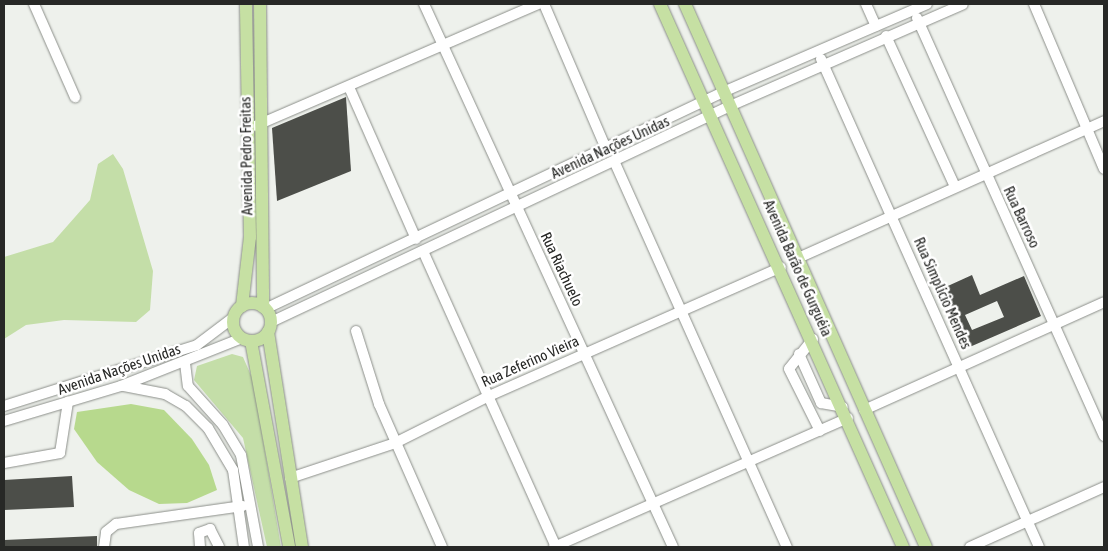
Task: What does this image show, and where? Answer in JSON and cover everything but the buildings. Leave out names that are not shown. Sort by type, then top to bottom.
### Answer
[{"type":"main road","name":"Avenida Pedro Freitas","points":[[242,306],[250,237],[246,4]]},
{"type":"main road","name":"Avenida Pedro Freitas","points":[[260,4],[264,308]]},
{"type":"main road","name":"Avenida Barão de Gurguéia","points":[[660,4],[781,267],[903,547]]},
{"type":"main road","name":"Avenida Barão de Gurguéia","points":[[685,4],[796,259],[926,547]]},
{"type":"main road","points":[[289,547],[246,340],[234,329],[234,317],[242,306],[264,308],[269,327],[290,478],[302,547]]},
{"type":"main road","points":[[246,340],[269,327]]},
{"type":"street","points":[[34,4],[75,97]]},
{"type":"street","name":"Rua Riachuelo","points":[[424,4],[673,547]]},
{"type":"street","points":[[247,129],[349,87],[538,4]]},
{"type":"street","points":[[544,4],[606,149]]},
{"type":"street","points":[[866,4],[876,26]]},
{"type":"street","name":"Avenida Nações Unidas","points":[[264,308],[416,239],[723,92],[927,4]]},
{"type":"street","name":"Avenida Nações Unidas","points":[[269,327],[517,206],[616,163],[730,106],[886,36],[963,4]]},
{"type":"street","points":[[1034,4],[1104,169]]},
{"type":"street","name":"Rua Barroso","points":[[914,10],[1104,436]]},
{"type":"street","points":[[886,36],[955,187]]},
{"type":"street","name":"Rua Simplício Mendes","points":[[817,51],[1039,547]]},
{"type":"street","points":[[349,87],[416,239]]},
{"type":"street","points":[[796,259],[1104,120]]},
{"type":"street","points":[[616,163],[787,547]]},
{"type":"street","points":[[423,251],[555,547],[655,506],[820,431],[845,412]]},
{"type":"street","name":"Rua Zeferino Vieira","points":[[290,478],[395,443],[489,396],[681,309],[781,267]]},
{"type":"street","points":[[864,410],[1104,302]]},
{"type":"street","name":"Avenida Nações Unidas","points":[[4,406],[197,345],[234,317]]},
{"type":"street","points":[[356,331],[395,443],[442,547]]},
{"type":"street","name":"Avenida Nações Unidas","points":[[4,421],[120,386],[246,340]]},
{"type":"street","points":[[813,340],[790,363],[790,375],[820,431]]},
{"type":"street","points":[[799,354],[825,405],[845,412]]},
{"type":"street","points":[[185,363],[188,386],[223,425],[241,455],[252,505],[258,547]]},
{"type":"street","points":[[120,386],[165,394],[202,423],[233,470],[244,547]]},
{"type":"street","points":[[4,463],[60,453],[68,402]]},
{"type":"street","points":[[810,413],[825,405]]},
{"type":"street","points":[[970,547],[1104,487]]},
{"type":"street","points":[[104,547],[106,532],[116,524],[252,505]]},
{"type":"street","points":[[200,547],[199,533],[210,529],[219,547]]},
{"type":"shaded area","points":[[113,154],[123,169],[153,271],[150,310],[136,322],[64,320],[26,325],[4,339],[4,257],[53,242],[90,200],[98,164]]},
{"type":"shaded area","points":[[232,354],[243,357],[253,380],[281,547],[267,547],[243,438],[194,380],[197,366]]},
{"type":"shaded area","points":[[131,404],[164,410],[192,439],[209,465],[217,490],[187,503],[159,504],[129,490],[97,462],[74,429],[77,412]]}]
